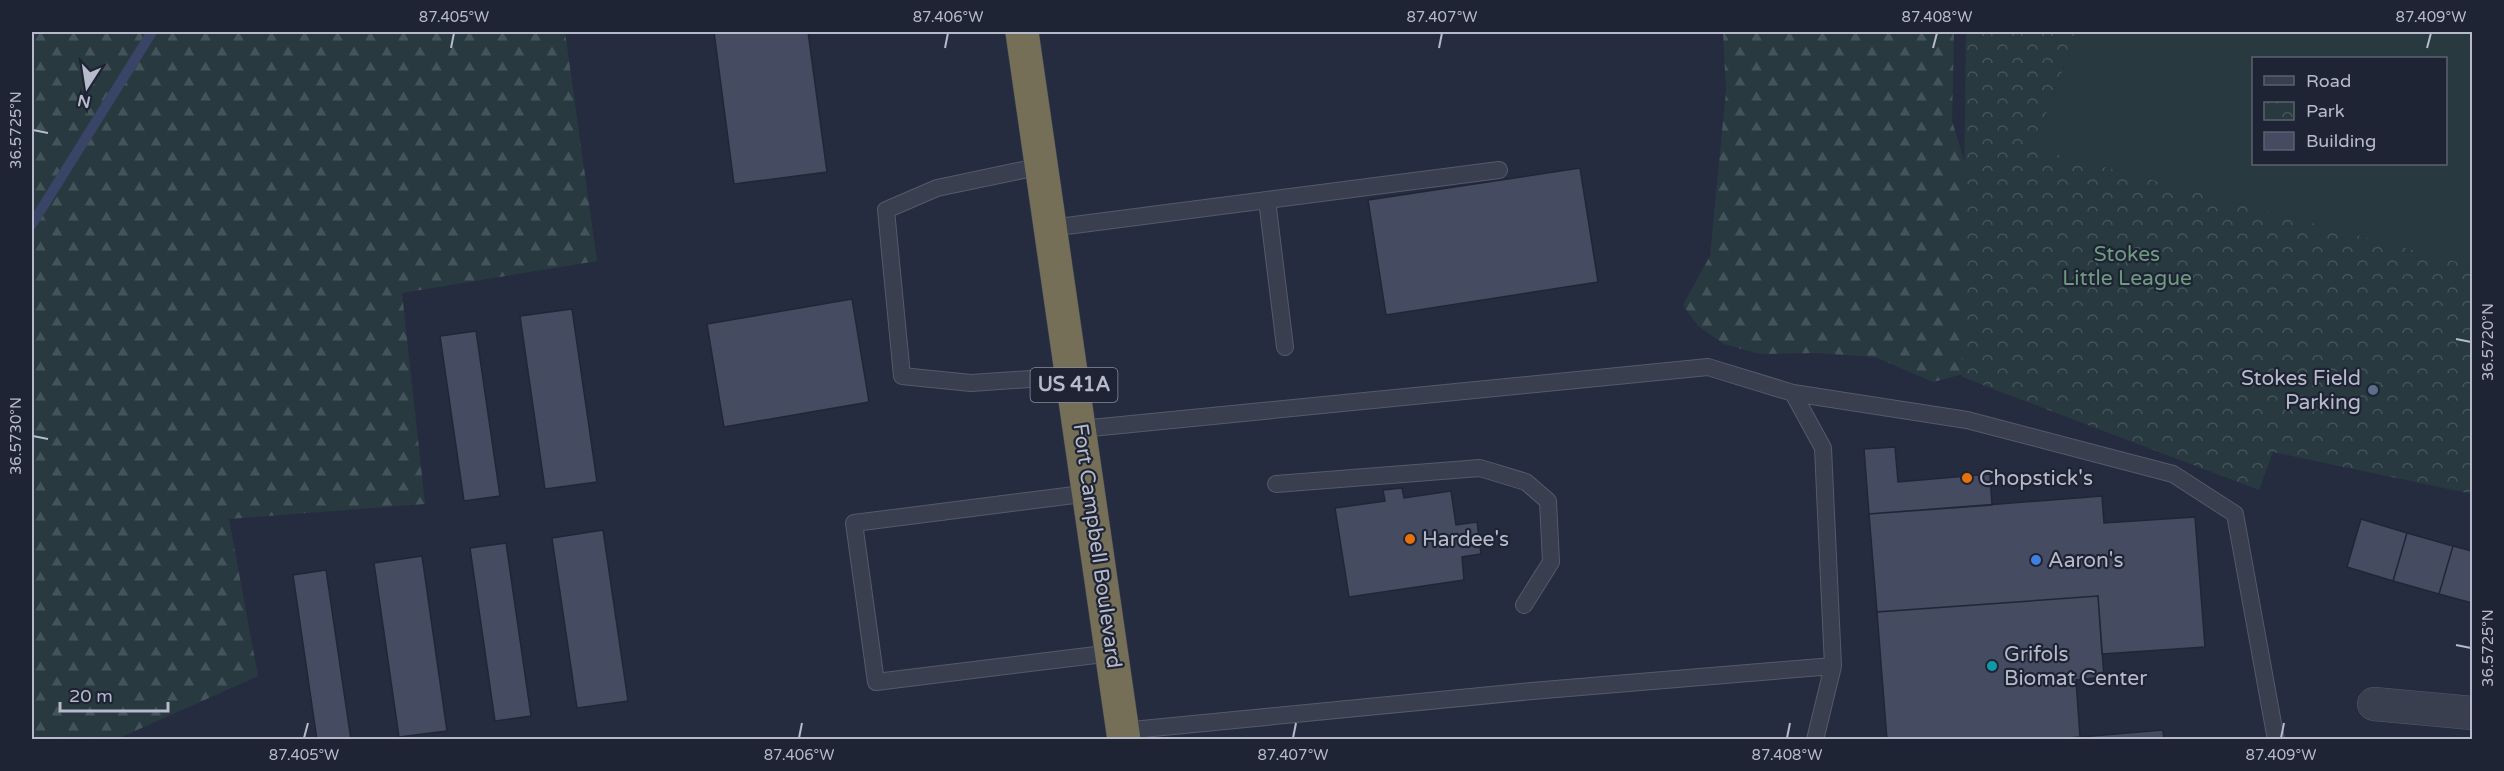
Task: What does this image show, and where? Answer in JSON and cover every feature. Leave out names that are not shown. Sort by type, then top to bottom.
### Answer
[{"type":"highway","name":"Fort Campbell Boulevard","points":[[1022,32],[1081,429],[1123,735]]},
{"type":"street","points":[[2374,704],[2472,713]]},
{"type":"lane","points":[[1042,166],[937,189],[886,210],[902,376],[971,382],[1073,376]]},
{"type":"lane","points":[[1051,228],[1499,170]]},
{"type":"lane","points":[[1267,200],[1285,347]]},
{"type":"lane","points":[[1081,429],[1708,367],[1793,393],[1967,420],[2173,474],[2235,514],[2276,740]]},
{"type":"lane","points":[[1793,393],[1823,448],[1833,666],[1815,740]]},
{"type":"lane","points":[[1276,484],[1480,468],[1526,482],[1548,501],[1551,562],[1524,605]]},
{"type":"lane","points":[[1090,494],[854,523],[876,681],[1112,653]]},
{"type":"lane","points":[[1123,735],[1509,693],[1833,666]]},
{"type":"green space","points":[[32,32],[565,32],[597,261],[402,293],[425,504],[229,519],[258,676],[117,739],[32,739]]},
{"type":"green space","points":[[1723,32],[1954,32],[1952,121],[1986,232],[1990,367],[1933,382],[1875,357],[1818,353],[1760,354],[1724,344],[1698,326],[1683,305],[1710,256],[1726,91]]},
{"type":"green space","name":"Stokes Little League","points":[[1966,32],[2472,32],[2472,494],[2273,452],[2259,490],[1962,377]]},
{"type":"green space","points":[[2077,32],[2472,32],[2472,266],[2033,148]]},
{"type":"building","points":[[714,32],[808,32],[827,172],[734,184]]},
{"type":"building","points":[[1580,168],[1598,282],[1386,315],[1368,200]]},
{"type":"building","points":[[852,299],[869,402],[724,427],[707,324]]},
{"type":"building","points":[[572,309],[597,482],[545,489],[520,316]]},
{"type":"building","points":[[476,331],[500,496],[464,501],[440,336]]},
{"type":"building","name":"Chopstick's","points":[[1895,447],[1898,482],[1990,474],[1992,505],[1869,514],[1864,449]]},
{"type":"building","name":"Hardee's","points":[[1402,488],[1404,498],[1451,491],[1456,525],[1477,522],[1481,554],[1462,557],[1464,580],[1349,597],[1335,508],[1385,501],[1383,490]]},
{"type":"building","name":"Aaron's","points":[[2102,496],[2104,523],[2195,517],[2205,647],[2102,654],[2098,596],[1877,612],[1869,514]]},
{"type":"building","points":[[2361,519],[2407,533],[2393,581],[2347,567]]},
{"type":"building","points":[[603,530],[628,701],[577,708],[552,538]]},
{"type":"building","points":[[2407,533],[2453,546],[2439,594],[2393,581]]},
{"type":"building","points":[[506,543],[531,716],[495,721],[470,548]]},
{"type":"building","points":[[2453,546],[2472,551],[2472,603],[2439,594]]},
{"type":"building","points":[[422,556],[447,731],[399,737],[374,563]]},
{"type":"building","points":[[326,570],[351,740],[317,740],[293,575]]},
{"type":"building","name":"Grifols Biomat Center","points":[[2098,596],[2104,677],[2076,680],[2080,737],[2042,740],[1887,740],[1877,612]]},
{"type":"building","points":[[2163,730],[2164,740],[2042,740],[2080,737]]},
{"type":"waterway","points":[[32,224],[152,32]]},
{"type":"place","name":"Stokes Field Parking","points":[[2373,390]]},
{"type":"place","name":"Chopstick's","points":[[1967,478]]},
{"type":"place","name":"Hardee's","points":[[1410,539]]},
{"type":"place","name":"Aaron's","points":[[2036,560]]},
{"type":"place","name":"Grifols Biomat Center","points":[[1992,666]]}]
